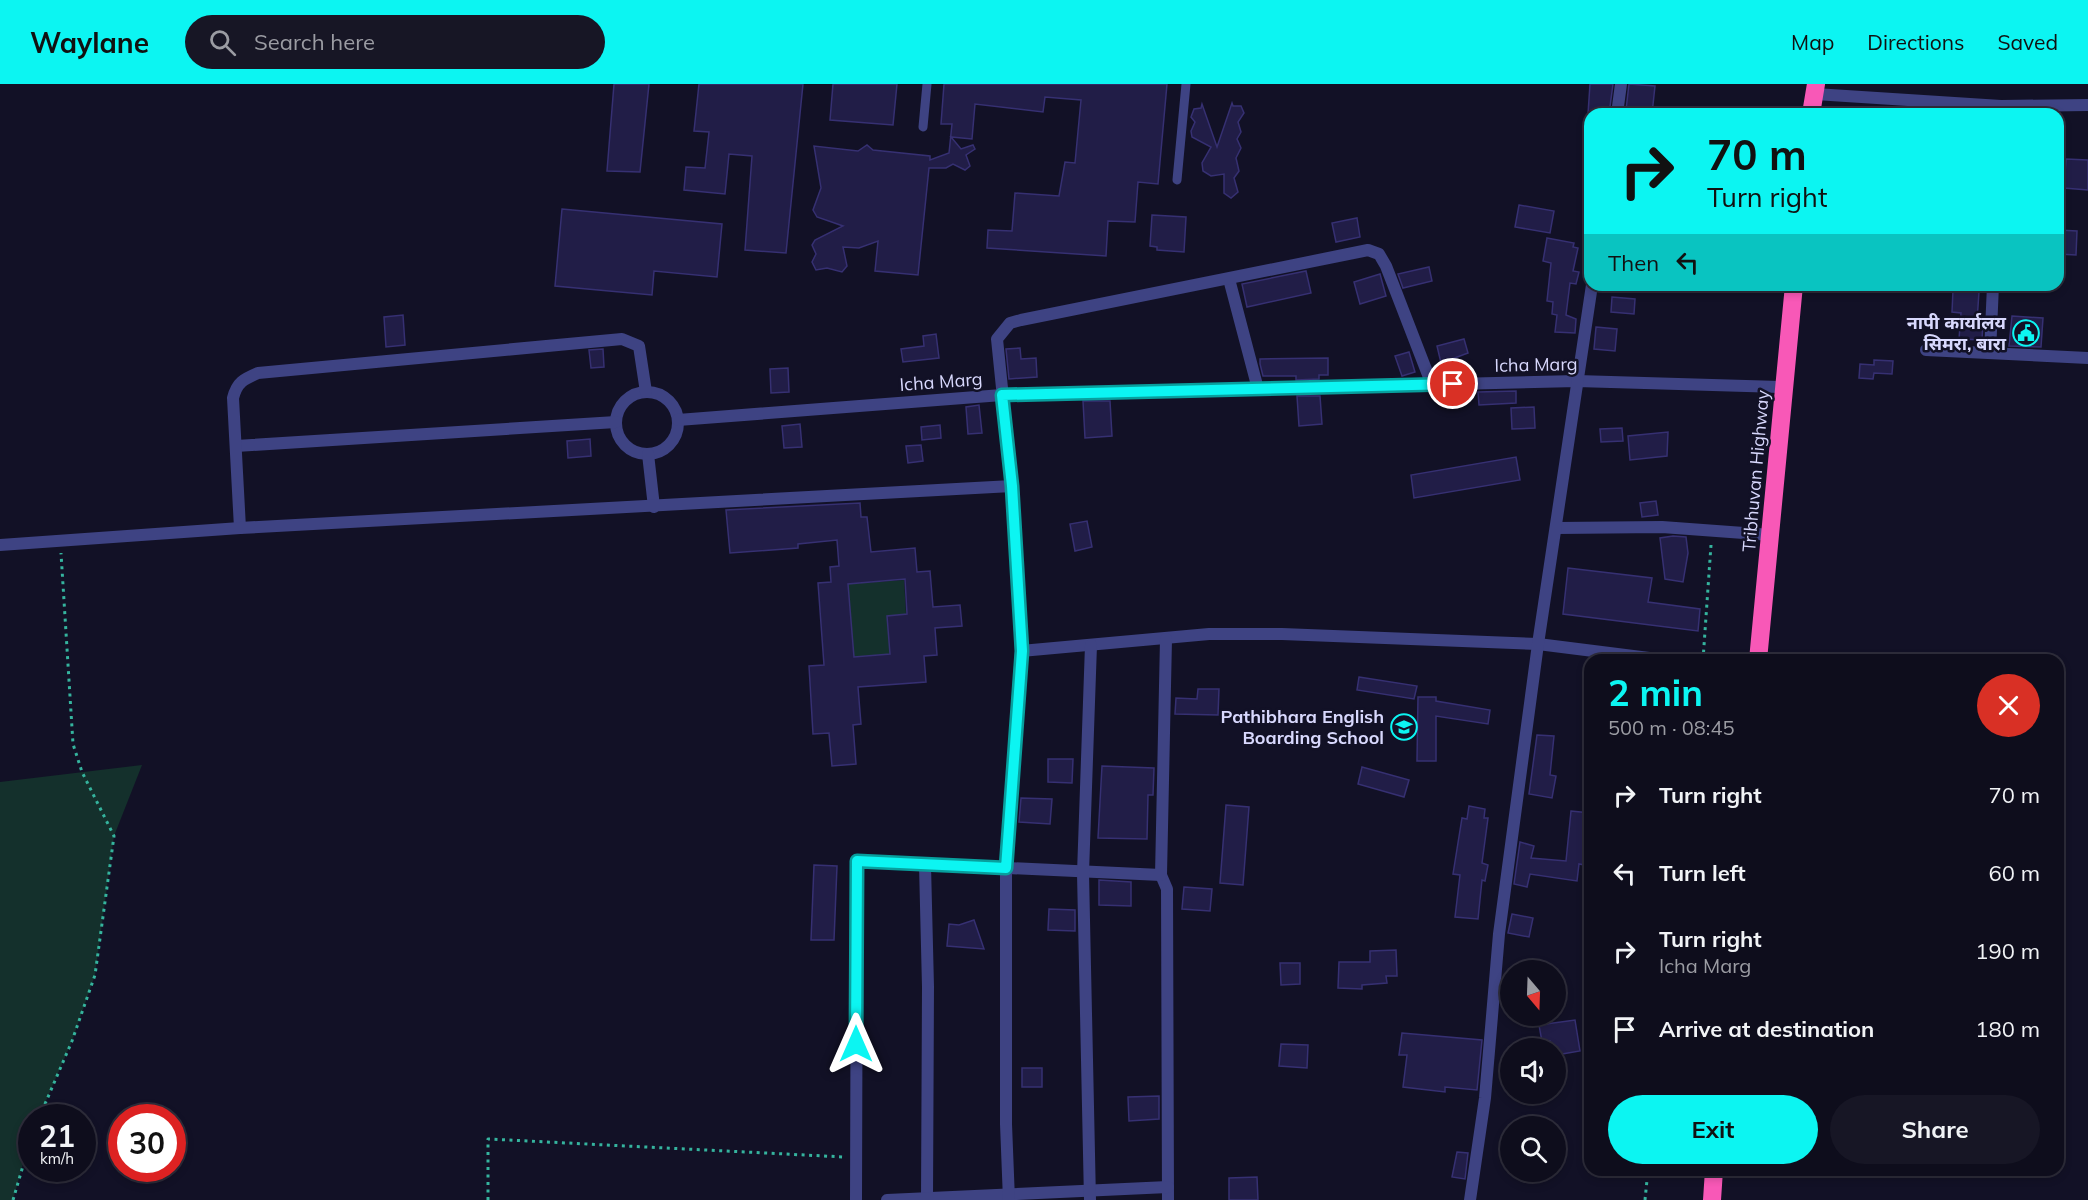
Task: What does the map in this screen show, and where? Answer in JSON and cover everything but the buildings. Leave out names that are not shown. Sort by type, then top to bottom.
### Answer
[{"type":"highway","points":[[1813,108],[1815,89]]},
{"type":"highway","name":"Tribhuvan Highway","points":[[1759,654],[1793,291]]},
{"type":"highway","points":[[1712,1200],[1714,1176]]},
{"type":"street","points":[[1618,108],[1621,84]]},
{"type":"street","points":[[1815,89],[1983,108]]},
{"type":"street","points":[[2036,108],[2088,105]]},
{"type":"street","points":[[1010,1198],[1006,1124],[1006,868],[1022,651],[1012,486],[996,348],[1002,330],[1010,323],[1354,251],[1368,250],[1379,254],[1386,266],[1432,385]]},
{"type":"street","points":[[1229,279],[1257,389]]},
{"type":"street","points":[[1470,1200],[1485,1098],[1499,934],[1538,644],[1591,291]]},
{"type":"street","points":[[1990,352],[1993,291]]},
{"type":"street","points":[[240,528],[233,398],[236,388],[243,379],[258,374],[622,339],[639,346],[643,359],[646,392]]},
{"type":"street","points":[[1926,350],[2088,358]]},
{"type":"street","name":"Icha Marg","points":[[678,420],[1002,395],[1577,381],[1784,387]]},
{"type":"street","points":[[646,392],[658,394],[668,400],[675,409],[678,420],[674,440],[658,452],[648,454],[629,448],[617,432],[616,422],[626,401],[646,392]]},
{"type":"street","points":[[236,446],[616,422]]},
{"type":"street","points":[[648,454],[654,507]]},
{"type":"street","points":[[0,545],[240,528],[1012,486]]},
{"type":"street","points":[[1557,528],[1662,527],[1771,535]]},
{"type":"street","points":[[1022,651],[1209,634],[1271,634],[1538,644],[1617,654]]},
{"type":"street","points":[[1166,639],[1161,875],[1167,889],[1168,1200]]},
{"type":"street","points":[[1090,1196],[1083,873],[1091,645]]},
{"type":"street","points":[[856,1200],[857,861],[1161,875]]},
{"type":"street","points":[[925,865],[928,987],[927,1199]]},
{"type":"street","points":[[887,1200],[1090,1196],[1168,1187]]},
{"type":"lane","points":[[923,127],[927,84]]},
{"type":"lane","points":[[1178,180],[1186,84]]},
{"type":"path","points":[[1703,654],[1712,532]]},
{"type":"path","points":[[45,1104],[72,1041],[95,975],[114,836],[82,772],[73,744],[60,541]]},
{"type":"path","points":[[488,1200],[488,1139],[856,1158]]},
{"type":"path","points":[[1645,1200],[1647,1176]]},
{"type":"path","points":[[13,1200],[18,1182]]},
{"type":"green space","points":[[904,580],[906,614],[887,616],[889,637],[908,636],[909,652],[854,657],[848,584]]},
{"type":"green space","points":[[142,765],[114,836],[95,975],[72,1041],[45,1104],[18,1104],[18,1182],[13,1200],[0,1200],[0,782]]},
{"type":"place","name":"नापी कार्यालय सिमरा, बारा","points":[[2026,333]]},
{"type":"place","name":"Pathibhara English Boarding School","points":[[1404,727]]},
{"type":"route","points":[[856,1044],[857,861],[1006,868],[1022,651],[1012,486],[1002,395],[1453,384]]}]
